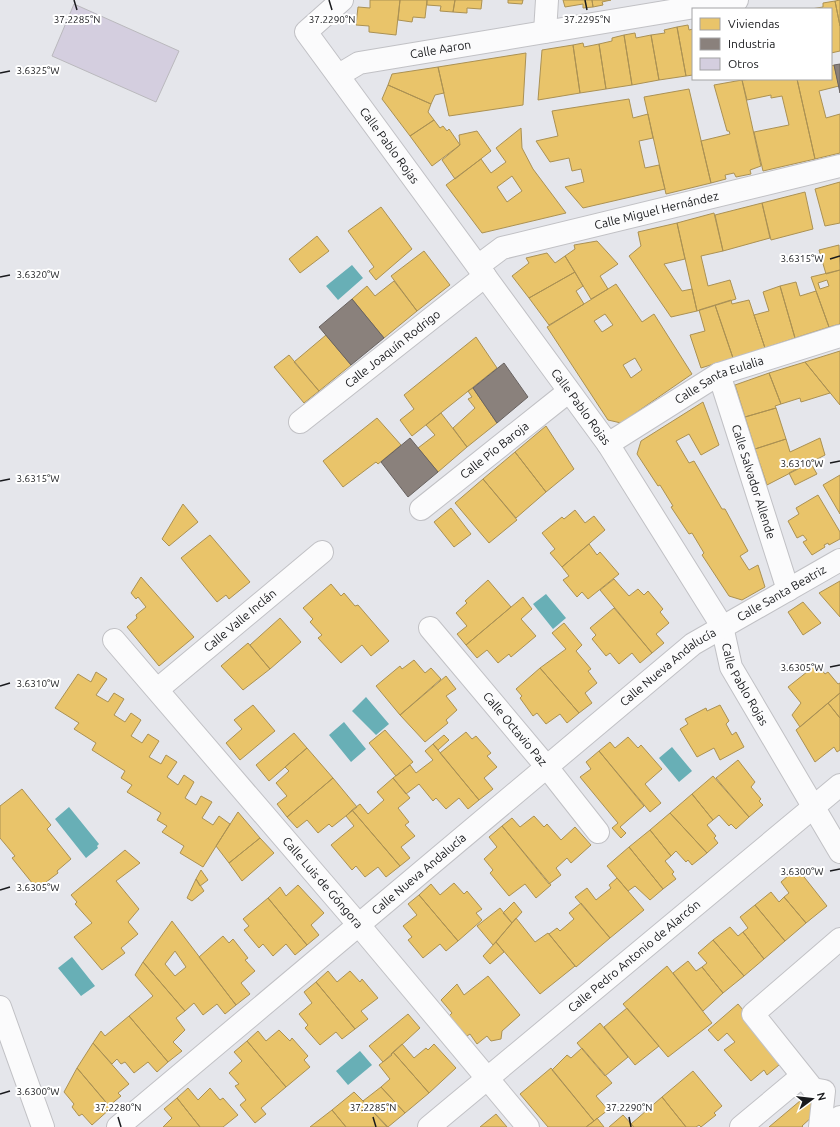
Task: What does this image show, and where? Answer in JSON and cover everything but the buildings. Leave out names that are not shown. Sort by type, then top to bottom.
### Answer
[{"type":"street","name":"Calle Pablo Rojas","points":[[342,0],[306,32],[339,74],[568,392],[608,444],[722,626],[731,667],[840,852]]},
{"type":"street","points":[[545,32],[547,0]]},
{"type":"street","name":"Calle Aaron","points":[[339,74],[358,63],[737,0]]},
{"type":"street","name":"Calle Miguel Hernández","points":[[481,271],[502,248],[840,166]]},
{"type":"street","name":"Calle Joaquín Rodrigo","points":[[300,422],[481,271]]},
{"type":"street","name":"Calle Santa Eulalia","points":[[608,444],[719,374],[840,336]]},
{"type":"street","name":"Calle Salvador Allende","points":[[719,374],[788,590]]},
{"type":"street","name":"Calle Pío Baroja","points":[[421,509],[568,392]]},
{"type":"street","name":"Calle Valle Inclán","points":[[158,689],[322,552]]},
{"type":"street","name":"Calle Santa Beatriz","points":[[722,626],[840,560]]},
{"type":"street","name":"Calle Nueva Andalucía","points":[[118,1127],[693,644],[722,626]]},
{"type":"street","name":"Calle Octavio Paz","points":[[430,628],[546,766],[598,832]]},
{"type":"street","name":"Calle Luis de Góngora","points":[[114,640],[158,689],[358,924],[528,1127]]},
{"type":"street","name":"Calle Pedro Antonio de Alarcón","points":[[428,1127],[840,785]]},
{"type":"street","points":[[820,1127],[824,1091],[812,1089],[753,1014],[840,939]]},
{"type":"street","points":[[0,1007],[43,1127]]},
{"type":"street","points":[[741,1127],[802,1076]]},
{"type":"street","points":[[828,1127],[840,1117]]},
{"type":"water","points":[[352,265],[363,278],[338,300],[326,286]]},
{"type":"water","points":[[546,594],[566,618],[553,629],[533,604]]},
{"type":"water","points":[[366,697],[389,724],[376,735],[352,711]]},
{"type":"water","points":[[344,722],[366,749],[351,762],[329,735]]},
{"type":"water","points":[[672,747],[692,771],[679,782],[659,758]]},
{"type":"water","points":[[69,807],[99,844],[97,846],[98,848],[86,858],[55,819]]},
{"type":"water","points":[[72,957],[95,986],[81,996],[58,968]]},
{"type":"water","points":[[360,1051],[372,1065],[348,1085],[336,1071]]}]
